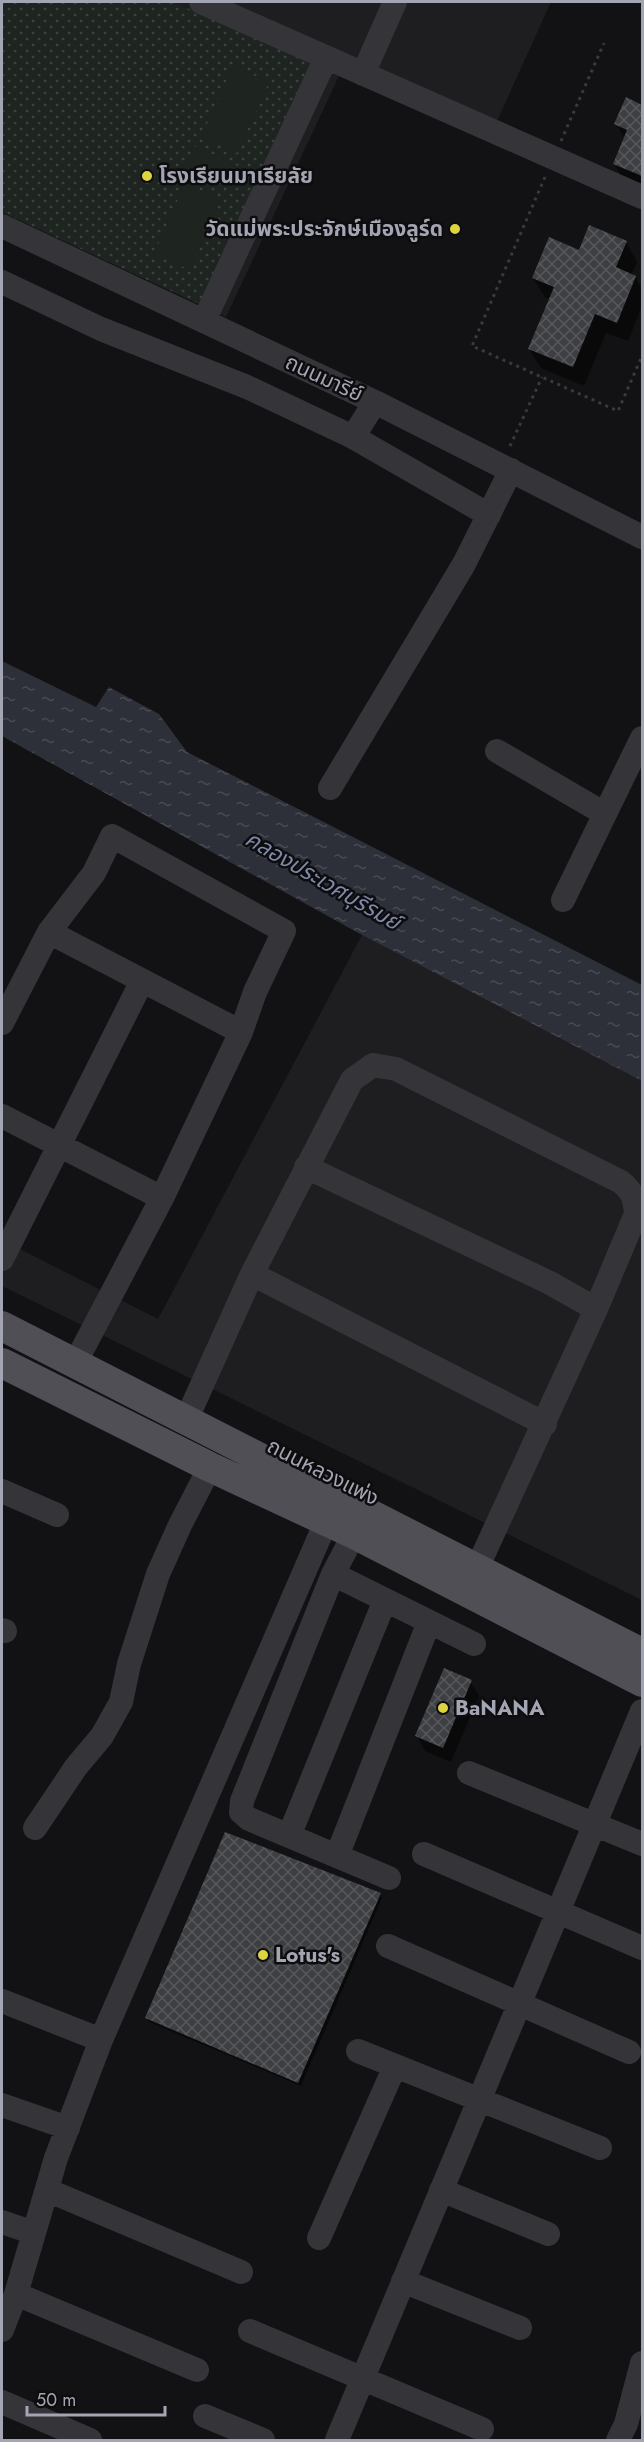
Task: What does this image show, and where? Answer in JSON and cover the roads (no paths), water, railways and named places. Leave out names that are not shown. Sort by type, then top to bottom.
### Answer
[{"type":"main road","name":"ถนนหลวงแพ่ง","points":[[2,1314],[642,1633]]},
{"type":"main road","points":[[2,1326],[642,1653]]},
{"type":"main road","points":[[2,1350],[241,1471],[642,1664]]},
{"type":"main road","name":"ถนนหลวงแพ่ง","points":[[2,1363],[210,1467],[354,1534],[642,1682]]},
{"type":"street","points":[[201,2],[642,197]]},
{"type":"street","points":[[363,74],[395,2]]},
{"type":"street","points":[[204,321],[326,58]]},
{"type":"street","name":"ถนนมารีย์","points":[[2,226],[375,402],[642,537]]},
{"type":"street","points":[[2,282],[100,328],[247,387],[353,437],[489,515]]},
{"type":"street","points":[[353,437],[375,402]]},
{"type":"street","points":[[330,788],[464,564],[489,515],[506,468]]},
{"type":"street","points":[[563,900],[605,814],[635,771],[642,738]]},
{"type":"street","points":[[497,751],[605,814]]},
{"type":"street","points":[[2,1023],[49,932],[94,873],[112,836],[284,931],[255,992],[241,1032],[162,1198],[81,1352]]},
{"type":"street","points":[[49,932],[241,1032]]},
{"type":"street","points":[[2,1259],[142,981]]},
{"type":"street","points":[[192,1407],[252,1274],[352,1080],[373,1065],[396,1068],[621,1182],[631,1190],[635,1201],[636,1214],[596,1309],[484,1554]]},
{"type":"street","points":[[2,1116],[162,1198]]},
{"type":"street","points":[[306,1167],[550,1283],[596,1309]]},
{"type":"street","points":[[252,1274],[545,1424]]},
{"type":"street","points":[[35,1828],[76,1767],[102,1736],[120,1702],[129,1664],[158,1574],[210,1467]]},
{"type":"street","points":[[2,1491],[57,1515]]},
{"type":"street","points":[[2,2330],[16,2294],[56,2158],[102,2040],[326,1522]]},
{"type":"street","points":[[354,1534],[333,1574],[242,1801],[241,1812],[249,1819],[389,1878]]},
{"type":"street","points":[[333,1574],[474,1644]]},
{"type":"street","points":[[289,1836],[384,1600]]},
{"type":"street","points":[[337,1856],[429,1622]]},
{"type":"street","points":[[337,2440],[642,1711]]},
{"type":"street","points":[[469,1773],[642,1844]]},
{"type":"street","points":[[424,1854],[642,1948]]},
{"type":"street","points":[[388,1946],[629,2052]]},
{"type":"street","points":[[2,2001],[102,2040]]},
{"type":"street","points":[[358,2051],[600,2148]]},
{"type":"street","points":[[319,2238],[395,2066]]},
{"type":"street","points":[[2,2105],[68,2128]]},
{"type":"street","points":[[47,2190],[241,2272]]},
{"type":"street","points":[[441,2190],[548,2234]]},
{"type":"street","points":[[2,2222],[34,2233]]},
{"type":"street","points":[[404,2281],[520,2328]]},
{"type":"street","points":[[16,2294],[197,2370]]},
{"type":"street","points":[[250,2331],[482,2429]]},
{"type":"street","points":[[618,2440],[626,2424],[642,2363]]},
{"type":"street","points":[[2,2403],[90,2440]]},
{"type":"street","points":[[205,2416],[263,2440]]},
{"type":"water","name":"คลองประเวศบุรีรมย์","points":[[2,661],[96,707],[109,687],[159,714],[187,752],[642,985],[642,1081],[362,935],[2,736]]},
{"type":"place","name":"โรงเรียนมาเรียลัย","points":[[147,176]]},
{"type":"place","name":"วัดแม่พระประจักษ์เมืองลูร์ด","points":[[455,229]]},
{"type":"place","name":"BaNANA","points":[[443,1708]]},
{"type":"place","name":"Lotus's","points":[[263,1955]]}]
